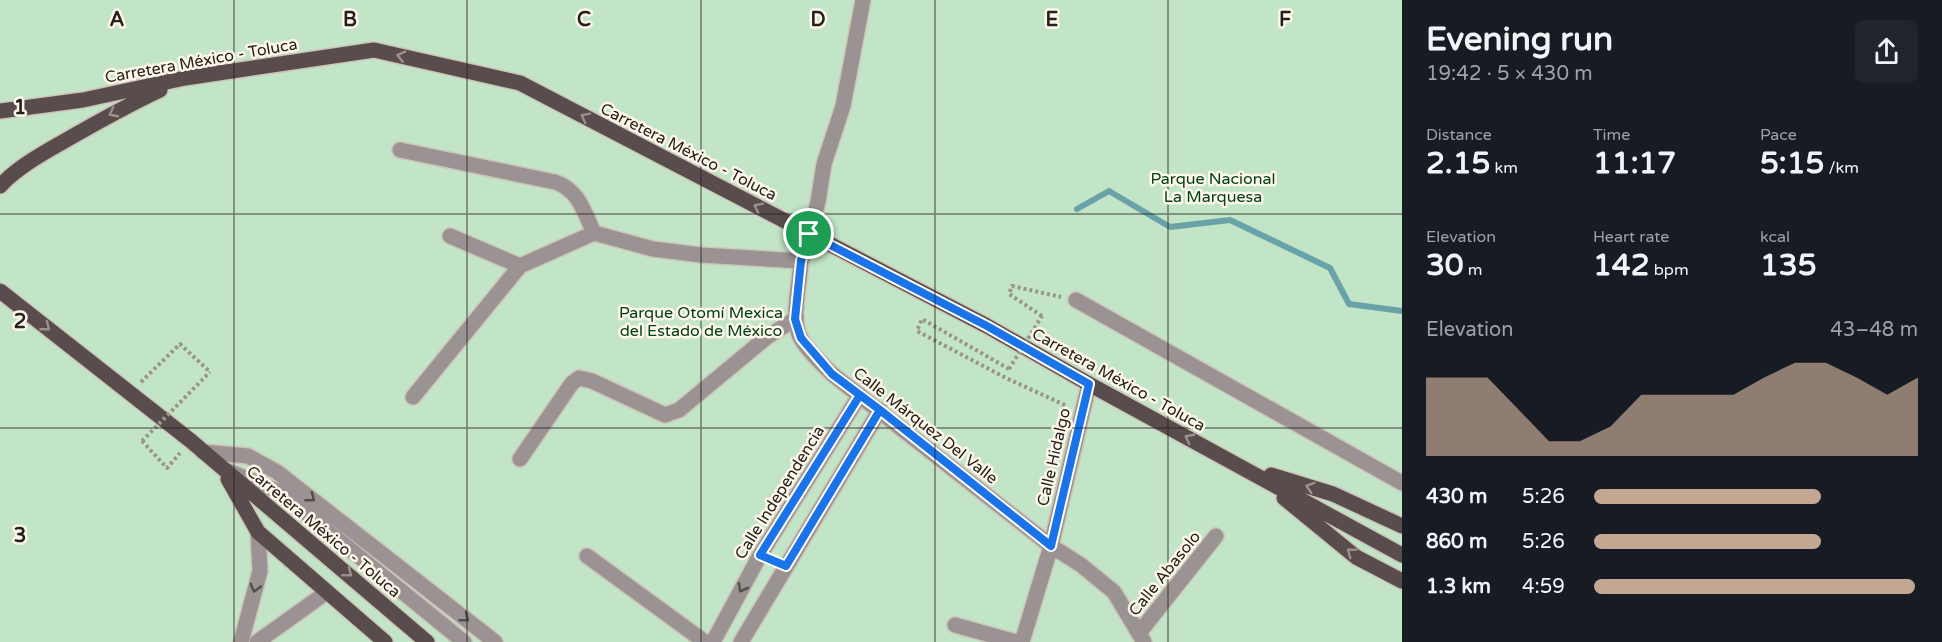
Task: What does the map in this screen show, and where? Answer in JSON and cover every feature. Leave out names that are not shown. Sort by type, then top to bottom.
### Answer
[{"type":"main road","name":"Carretera México - Toluca","points":[[0,111],[83,100],[185,78],[375,50],[520,83],[987,326],[1402,555]]},
{"type":"main road","points":[[0,186],[9,176],[42,154],[113,113],[185,78]]},
{"type":"main road","name":"Carretera México - Toluca","points":[[0,291],[191,441],[427,642]]},
{"type":"main road","points":[[1240,466],[1333,494],[1402,526]]},
{"type":"main road","points":[[1240,466],[1356,557],[1402,580]]},
{"type":"main road","points":[[222,469],[258,532],[385,642]]},
{"type":"street","points":[[520,459],[572,383],[579,378],[592,381],[665,415],[679,410],[767,337],[795,319],[801,261],[818,202],[824,164],[843,106],[862,0]]},
{"type":"street","points":[[400,150],[568,186],[577,198],[594,233]]},
{"type":"street","points":[[414,397],[520,266],[594,233],[663,250],[701,255],[801,261]]},
{"type":"street","points":[[450,236],[520,266]]},
{"type":"street","points":[[1076,300],[1402,483]]},
{"type":"street","name":"Calle Márquez Del Valle","points":[[795,319],[801,338],[807,347],[832,374],[1051,546],[1081,565],[1114,592],[1142,637]]},
{"type":"street","name":"Calle Hidalgo","points":[[1022,642],[1051,546],[1089,384]]},
{"type":"street","name":"Calle Independencia","points":[[713,642],[760,555],[860,395]]},
{"type":"street","points":[[741,642],[880,410]]},
{"type":"street","points":[[203,452],[248,456],[277,472],[495,642]]},
{"type":"street","points":[[222,469],[280,492],[464,642]]},
{"type":"street","points":[[241,642],[260,571],[258,532]]},
{"type":"street","name":"Calle Abasolo","points":[[1142,637],[1216,536]]},
{"type":"street","points":[[760,555],[786,566]]},
{"type":"street","points":[[587,556],[705,642]]},
{"type":"street","points":[[257,642],[327,592]]},
{"type":"street","points":[[955,625],[1016,642]]},
{"type":"path","points":[[1076,300],[1012,286],[1009,294],[1042,315],[1009,369],[922,319],[916,331],[1006,378],[1081,413]]},
{"type":"path","points":[[130,393],[180,344],[210,372],[142,441],[166,468],[191,441]]},
{"type":"green space","name":"Parque Otomí Mexica del Estado de México","points":[[0,0],[1402,0],[1402,642],[0,642]]},
{"type":"waterway","points":[[1077,209],[1109,191],[1170,227],[1230,220],[1330,268],[1349,304],[1402,311]]},
{"type":"route","points":[[809,234],[801,261],[795,319],[801,338],[832,374],[860,395],[880,410],[786,566],[760,555],[860,395],[880,410],[1051,546],[1089,384],[987,326],[809,234]]},
{"type":"park label","name":"Parque Nacional La Marquesa","points":[[1213,187]]}]
